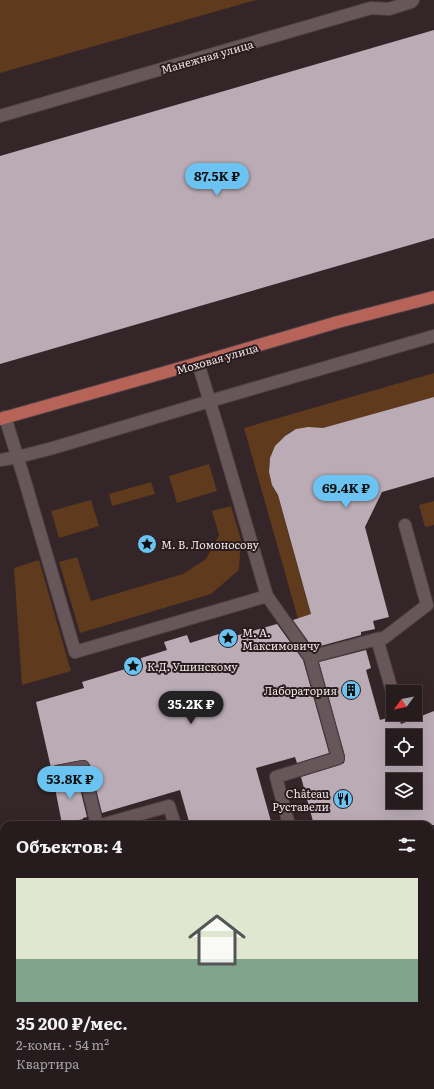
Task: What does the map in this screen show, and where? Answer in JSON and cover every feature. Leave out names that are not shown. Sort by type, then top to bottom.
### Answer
[{"type":"main road","name":"Моховая улица","points":[[3,418],[338,322],[434,297]]},
{"type":"lane","name":"Манежная улица","points":[[0,116],[371,8],[389,9],[413,0]]},
{"type":"lane","points":[[0,460],[53,448],[210,400],[434,336]]},
{"type":"lane","points":[[198,363],[267,596],[310,658],[338,758],[276,777],[288,821]]},
{"type":"lane","points":[[3,418],[18,457],[75,652],[267,596]]},
{"type":"lane","points":[[310,658],[384,638],[430,604],[405,525]]},
{"type":"lane","points":[[377,640],[390,685]]},
{"type":"lane","points":[[57,772],[83,767],[96,821]]},
{"type":"lane","points":[[115,821],[169,806],[174,821]]},
{"type":"shaded area","points":[[0,0],[256,0],[0,73]]},
{"type":"shaded area","points":[[434,373],[434,397],[331,426],[332,432],[310,428],[295,430],[290,432],[282,439],[271,455],[269,468],[271,482],[278,496],[311,615],[298,619],[244,428]]},
{"type":"shaded area","points":[[209,464],[217,491],[177,503],[169,476]]},
{"type":"shaded area","points":[[151,482],[155,494],[112,506],[109,494]]},
{"type":"shaded area","points":[[91,500],[99,526],[59,538],[51,511]]},
{"type":"shaded area","points":[[434,501],[434,525],[425,527],[419,505]]},
{"type":"shaded area","points":[[231,506],[241,540],[239,570],[211,594],[80,633],[59,562],[77,557],[91,601],[183,574],[206,559],[219,535],[212,511]]},
{"type":"shaded area","points":[[39,560],[71,671],[22,685],[14,568]]},
{"type":"building","points":[[434,30],[434,238],[0,364],[0,156]]},
{"type":"building","points":[[434,397],[434,477],[382,492],[365,527],[389,617],[373,621],[375,629],[361,632],[361,635],[313,648],[293,620],[311,614],[278,495],[272,485],[269,472],[270,458],[275,446],[285,436],[296,429],[308,427],[323,428]]},
{"type":"building","points":[[277,624],[303,660],[329,753],[297,763],[295,757],[256,768],[271,821],[189,821],[180,790],[102,813],[88,762],[82,760],[56,765],[51,768],[36,702],[84,688],[82,682],[142,664],[141,658],[167,650],[164,642],[187,635],[190,643],[219,634],[221,640]]},
{"type":"building","points":[[366,650],[371,668],[366,670],[380,720],[386,718],[386,721],[400,721],[401,724],[409,721],[422,721],[422,716],[434,711],[434,821],[313,821],[301,777],[340,765],[344,763],[345,759],[319,662]]},
{"type":"building","points":[[77,776],[87,817],[75,821],[61,821],[53,778],[58,779]]},
{"type":"place","name":"М. В. Ломоносову","points":[[147,544]]},
{"type":"place","name":"М. А. Максимовичу","points":[[228,638]]},
{"type":"place","name":"К.Д. Ушинскому","points":[[133,666]]},
{"type":"place","name":"Лаборатория","points":[[351,690]]},
{"type":"place","name":"Château Руставели","points":[[343,799]]}]
